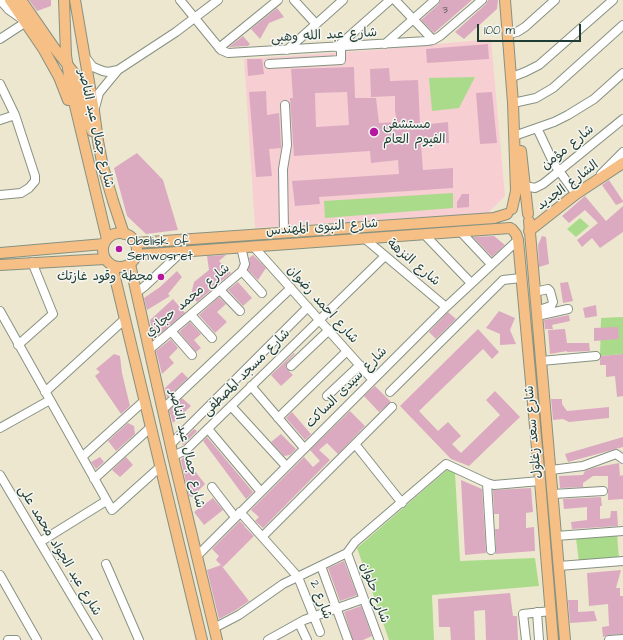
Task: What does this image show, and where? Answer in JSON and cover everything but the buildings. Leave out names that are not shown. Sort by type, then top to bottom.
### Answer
[{"type":"main road","points":[[10,0],[44,50],[59,77],[80,129]]},
{"type":"main road","points":[[21,0],[54,49],[67,63],[79,83],[88,121],[98,141]]},
{"type":"main road","name":"شارع جمال عبد الناصر","points":[[64,0],[67,63],[71,89],[91,171],[106,242]]},
{"type":"main road","name":"شارع جمال عبد الناصر","points":[[75,0],[86,58],[103,167],[124,234]]},
{"type":"main road","name":"شارع سعد زغلول","points":[[505,0],[514,103],[516,191],[510,211]]},
{"type":"main road","name":"شارع سعد زغلول","points":[[514,138],[521,152],[529,221],[565,640]]},
{"type":"main road","name":"الشارع الجديد","points":[[529,221],[543,220],[594,181],[623,163]]},
{"type":"main road","points":[[91,171],[98,172],[103,167]]},
{"type":"main road","points":[[516,208],[523,209],[529,221],[521,230],[511,229],[506,220],[510,211],[516,208]]},
{"type":"main road","name":"شارع النبوى المهندس","points":[[135,243],[494,218],[510,211]]},
{"type":"main road","points":[[442,222],[443,233]]},
{"type":"main road","points":[[426,234],[427,223]]},
{"type":"main road","name":"شارع سعد زغلول","points":[[511,229],[518,240],[553,640]]},
{"type":"main road","name":"شارع النبوى المهندس","points":[[136,255],[460,231],[511,229]]},
{"type":"main road","points":[[283,244],[284,232]]},
{"type":"main road","points":[[0,265],[32,262],[109,262],[121,267],[130,264],[136,255],[137,247],[135,243],[131,237],[124,234],[115,234],[106,242],[103,254],[109,262],[125,319],[202,640]]},
{"type":"main road","points":[[0,253],[106,242]]},
{"type":"main road","name":"شارع جمال عبد الناصر","points":[[130,264],[173,456],[217,640]]},
{"type":"main road","points":[[529,362],[541,361]]},
{"type":"main road","points":[[547,568],[559,566]]},
{"type":"main road","points":[[551,611],[563,610]]},
{"type":"street","points":[[0,0],[9,10],[26,22],[0,39]]},
{"type":"street","points":[[180,0],[219,48],[278,0]]},
{"type":"street","points":[[94,111],[99,93],[118,70],[157,46],[218,0]]},
{"type":"street","points":[[294,0],[316,24]]},
{"type":"street","points":[[287,50],[343,0]]},
{"type":"street","points":[[269,64],[341,60],[339,47],[390,0]]},
{"type":"street","points":[[395,0],[433,40],[440,36],[482,0]]},
{"type":"street","points":[[385,44],[435,0]]},
{"type":"street","points":[[509,34],[525,27],[556,0]]},
{"type":"street","points":[[512,77],[539,65],[613,0]]},
{"type":"street","points":[[514,103],[536,98],[553,88],[623,24]]},
{"type":"street","name":"شارع عبد الله وهبى","points":[[219,48],[228,54],[433,40]]},
{"type":"street","points":[[86,58],[97,70],[108,72],[118,70]]},
{"type":"street","points":[[514,138],[554,122],[581,107],[605,90],[623,73]]},
{"type":"street","points":[[0,84],[15,115],[35,176],[35,181],[29,188],[21,193],[0,195]]},
{"type":"street","points":[[284,232],[283,169],[286,145],[285,104]]},
{"type":"street","points":[[0,120],[15,115]]},
{"type":"street","name":"شارع مؤمن","points":[[525,186],[531,188],[540,186],[623,119]]},
{"type":"street","points":[[537,128],[546,150],[576,194]]},
{"type":"street","points":[[594,181],[623,152]]},
{"type":"street","points":[[460,231],[491,264]]},
{"type":"street","points":[[426,234],[471,283]]},
{"type":"street","name":"شارع النزهة","points":[[364,238],[446,306]]},
{"type":"street","name":"شارع سيدى الساكت","points":[[197,556],[446,306],[518,240]]},
{"type":"street","name":"شارع احمد رضوان","points":[[253,246],[372,379]]},
{"type":"street","name":"شارع محمد حجازي","points":[[150,349],[242,271],[245,264],[241,247]]},
{"type":"street","points":[[136,293],[176,258],[175,252]]},
{"type":"street","name":"شارع مسجد المصطفى","points":[[173,456],[186,450],[385,256]]},
{"type":"street","points":[[18,345],[53,314],[32,262]]},
{"type":"street","points":[[242,271],[262,293]]},
{"type":"street","points":[[390,392],[503,280],[521,278]]},
{"type":"street","points":[[163,409],[291,288]]},
{"type":"street","points":[[535,292],[548,289],[553,302],[551,306],[537,313]]},
{"type":"street","points":[[220,290],[240,311]]},
{"type":"street","points":[[171,444],[308,307]]},
{"type":"street","points":[[537,313],[568,309]]},
{"type":"street","points":[[0,311],[112,510],[160,467]]},
{"type":"street","points":[[191,315],[212,338]]},
{"type":"street","points":[[0,428],[48,396],[125,319]]},
{"type":"street","points":[[292,366],[329,330]]},
{"type":"street","points":[[171,331],[192,355]]},
{"type":"street","points":[[278,418],[347,351]]},
{"type":"street","points":[[541,361],[596,356]]},
{"type":"street","points":[[327,396],[360,365]]},
{"type":"street","points":[[251,386],[304,448]]},
{"type":"street","points":[[82,457],[144,401]]},
{"type":"street","points":[[231,406],[286,466]]},
{"type":"street","points":[[263,536],[392,407]]},
{"type":"street","points":[[94,479],[151,427]]},
{"type":"street","points":[[208,429],[261,492]]},
{"type":"street","points":[[355,444],[402,503]]},
{"type":"street","points":[[550,470],[583,466],[616,454],[623,460]]},
{"type":"street","points":[[214,628],[239,615],[283,584],[347,553],[355,542],[446,464],[494,485],[540,481]]},
{"type":"street","name":"شارع عبد الجواد محمد على","points":[[0,475],[98,640]]},
{"type":"street","points":[[488,483],[491,550]]},
{"type":"street","name":"شارع 2","points":[[212,487],[238,515],[263,536],[298,577],[320,632]]},
{"type":"street","points":[[553,494],[603,491]]},
{"type":"street","points":[[40,542],[106,501]]},
{"type":"street","points":[[556,536],[623,531]]},
{"type":"street","name":"شارع حلوان","points":[[347,553],[379,640]]},
{"type":"street","points":[[559,566],[623,561]]},
{"type":"street","points":[[106,564],[139,640]]},
{"type":"street","points":[[321,566],[348,640]]},
{"type":"street","points":[[0,575],[37,640]]},
{"type":"street","points":[[268,640],[299,623],[364,599]]},
{"type":"street","points":[[526,640],[523,614],[551,611]]},
{"type":"street","points":[[537,612],[539,640]]},
{"type":"street","points":[[299,623],[307,640]]},
{"type":"street","points":[[609,640],[623,639]]},
{"type":"street","points":[[8,640],[16,640]]},
{"type":"shaded area","name":"مستشفى الفيوم العام","points":[[491,39],[505,196],[488,213],[255,228],[244,59],[373,50]]},
{"type":"green space","points":[[475,77],[459,108],[432,111],[429,78]]},
{"type":"green space","points":[[453,193],[453,208],[325,218],[324,201]]},
{"type":"green space","points":[[580,218],[589,226],[576,237],[567,229]]},
{"type":"green space","points":[[623,317],[623,354],[600,356],[601,318]]},
{"type":"green space","points":[[448,469],[455,473],[460,561],[535,558],[539,586],[432,595],[434,640],[389,640],[357,548]]},
{"type":"green space","points":[[617,534],[619,559],[579,562],[576,538]]},
{"type":"place","name":"مستشفى الفيوم العام","points":[[374,132]]},
{"type":"place","name":"Obelisk of Senwosret","points":[[119,249]]},
{"type":"place","name":"محطة وقود غازتك","points":[[161,277]]}]
